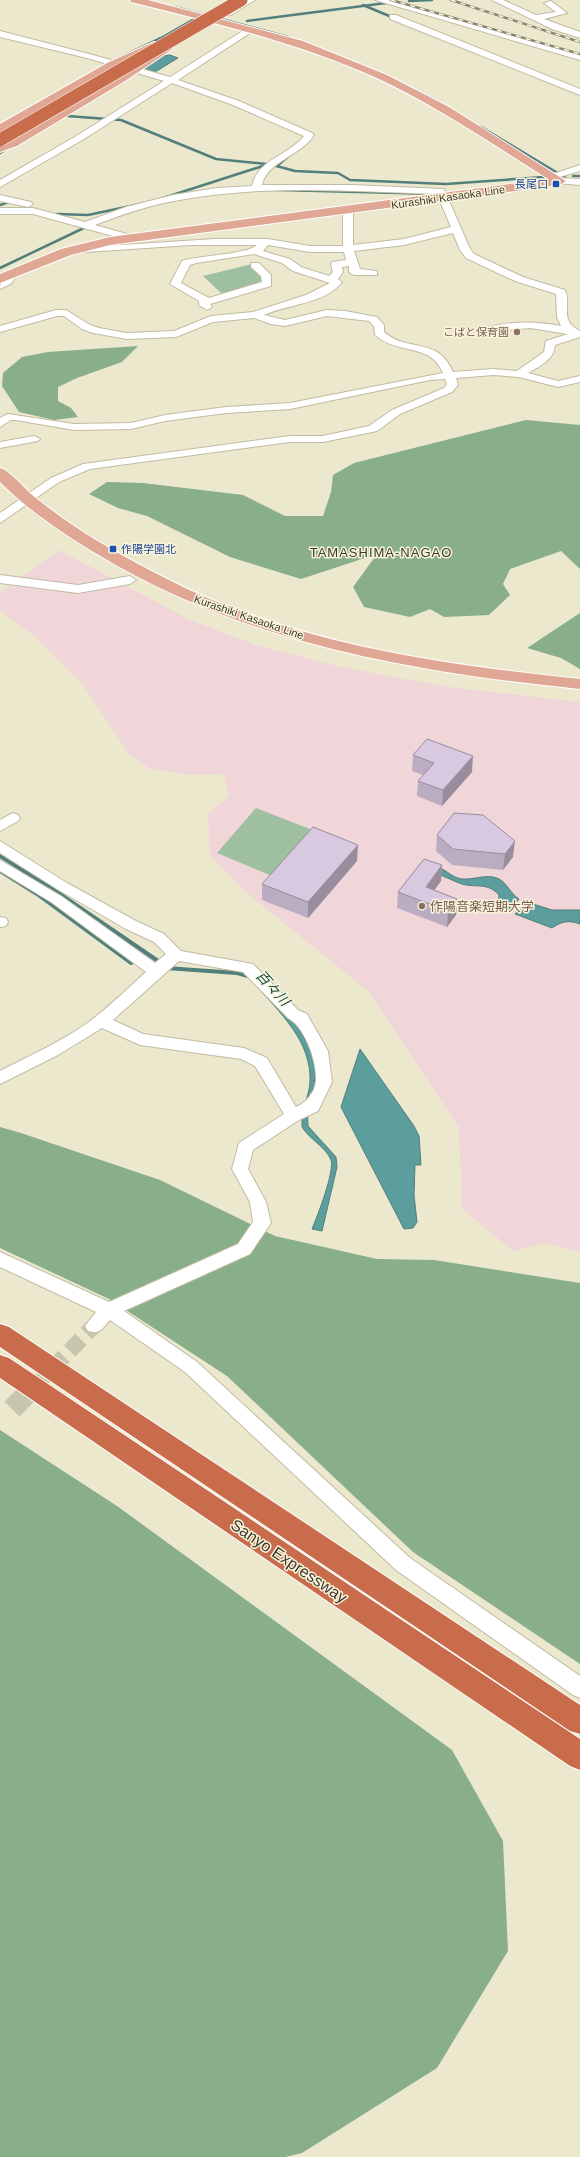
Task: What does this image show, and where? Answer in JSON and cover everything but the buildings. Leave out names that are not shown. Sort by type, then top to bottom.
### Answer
[{"type":"highway","points":[[0,140],[241,0]]},
{"type":"highway","points":[[0,134],[106,72],[162,46]]},
{"type":"highway","points":[[0,148],[50,116],[119,77],[162,46]]},
{"type":"highway","name":"Sanyo Expressway","points":[[0,1334],[580,1720]]},
{"type":"highway","name":"Sanyo Expressway","points":[[0,1365],[580,1756]]},
{"type":"main road","points":[[135,0],[204,16],[299,43],[405,87],[445,109],[557,177]]},
{"type":"main road","points":[[0,129],[113,64],[157,43],[204,16]]},
{"type":"main road","points":[[0,148],[13,143],[138,71],[169,47],[216,20]]},
{"type":"main road","name":"Kurashiki Kasaoka Line","points":[[5,277],[66,252],[86,246],[131,238],[348,210],[557,177]]},
{"type":"main road","name":"Kurashiki Kasaoka Line","points":[[0,473],[34,520],[130,580],[189,606],[274,636],[336,654],[424,672],[510,685],[580,692]]},
{"type":"main road","name":"Kurashiki Kasaoka Line","points":[[0,490],[46,515],[126,566],[198,600],[279,630],[404,661],[510,677],[580,684]]},
{"type":"street","points":[[204,16],[231,0]]},
{"type":"street","points":[[216,20],[251,0]]},
{"type":"street","points":[[379,0],[580,57]]},
{"type":"street","points":[[496,0],[566,31],[580,35]]},
{"type":"street","points":[[535,18],[562,13],[548,3]]},
{"type":"street","points":[[393,17],[580,92]]},
{"type":"street","points":[[566,31],[580,28]]},
{"type":"street","points":[[0,184],[172,81],[252,29]]},
{"type":"street","points":[[0,34],[90,56],[172,81],[237,104],[309,135],[260,175],[258,189]]},
{"type":"street","points":[[557,177],[580,168]]},
{"type":"street","points":[[557,177],[580,182]]},
{"type":"street","points":[[91,226],[124,210],[224,189],[444,195],[465,250],[473,258],[519,279],[561,292],[563,322],[576,333]]},
{"type":"street","points":[[0,198],[39,207],[35,210]]},
{"type":"street","points":[[0,211],[35,210],[131,238]]},
{"type":"street","points":[[348,210],[348,248],[351,263],[355,267],[354,272],[373,273]]},
{"type":"street","points":[[66,252],[180,243],[265,242],[309,249],[348,248],[430,237],[457,228]]},
{"type":"street","points":[[256,252],[262,248],[265,242]]},
{"type":"street","points":[[0,329],[30,322],[56,313],[66,313],[86,327],[112,335],[176,334],[211,319],[255,315],[280,304],[327,292],[336,282],[332,279],[297,269],[286,261],[256,252],[215,256],[186,263],[175,284],[207,301]]},
{"type":"street","points":[[332,279],[338,272],[336,264],[351,263]]},
{"type":"street","points":[[218,318],[203,304],[207,301],[267,284],[266,276],[255,265]]},
{"type":"street","points":[[0,286],[8,281],[5,277]]},
{"type":"street","points":[[0,519],[55,480],[87,466],[121,460],[290,439],[323,439],[373,429],[396,412],[448,390],[453,385],[440,357],[430,351],[397,346],[386,341],[379,333],[379,325],[373,319],[363,316],[328,314],[286,323],[275,322],[255,315]]},
{"type":"street","points":[[489,330],[515,325],[559,328],[576,333]]},
{"type":"street","points":[[519,374],[542,360],[549,353],[550,343],[576,333]]},
{"type":"street","points":[[0,424],[8,417],[16,417],[74,427],[131,426],[165,418],[226,410],[290,406],[430,377],[449,375],[493,372],[519,374],[558,384],[580,379]]},
{"type":"street","points":[[0,445],[34,439]]},
{"type":"street","points":[[0,580],[78,589],[130,580]]},
{"type":"street","points":[[0,826],[13,818]]},
{"type":"street","points":[[0,846],[62,886],[131,925],[159,938],[163,965]]},
{"type":"street","points":[[0,865],[163,965],[248,968],[293,1014],[301,1018],[320,1051],[324,1082],[312,1107],[294,1116],[245,1147],[240,1169],[258,1202],[262,1223],[244,1250],[109,1310],[94,1326]]},
{"type":"street","points":[[49,895],[62,886]]},
{"type":"street","points":[[0,1078],[71,1040],[101,1021],[163,965]]},
{"type":"street","points":[[101,1021],[140,1039],[244,1054],[261,1062],[294,1116]]},
{"type":"street","points":[[0,1259],[109,1310],[191,1367],[403,1564],[580,1688]]},
{"type":"shaded area","name":"作陽音楽短期大学","points":[[59,550],[190,620],[256,645],[337,666],[449,687],[580,702],[580,1252],[545,1243],[513,1251],[462,1209],[459,1128],[368,991],[242,889],[210,855],[208,814],[229,796],[224,774],[191,775],[150,769],[129,754],[81,682],[34,636],[0,611],[0,593]]},
{"type":"green space","points":[[252,264],[264,277],[264,284],[223,295],[203,276]]},
{"type":"green space","points":[[138,346],[122,362],[77,378],[58,387],[58,401],[71,408],[78,417],[54,420],[19,412],[2,386],[3,373],[22,357],[48,352]]},
{"type":"green space","points":[[526,420],[580,425],[580,569],[561,551],[510,569],[503,584],[510,595],[489,615],[444,617],[430,609],[410,617],[364,607],[353,587],[377,554],[301,579],[230,557],[147,516],[118,508],[89,494],[107,482],[143,483],[243,495],[285,516],[323,516],[331,492],[333,475],[354,463]]},
{"type":"green space","points":[[580,613],[580,669],[561,658],[527,648]]},
{"type":"green space","points":[[256,808],[320,833],[279,879],[217,853]]},
{"type":"green space","points":[[0,1127],[160,1180],[275,1236],[377,1259],[434,1260],[580,1283],[580,1664],[413,1552],[227,1376],[109,1299],[0,1248]]},
{"type":"green space","points":[[0,1430],[117,1506],[452,1750],[503,1841],[508,1951],[437,2068],[302,2153],[285,2157],[0,2157]]},
{"type":"water","points":[[170,55],[178,58],[155,72],[142,68],[160,56]]},
{"type":"water","points":[[437,867],[455,877],[462,879],[494,877],[502,881],[519,899],[509,911],[498,907],[499,895],[490,888],[465,885],[456,882],[436,873]]},
{"type":"water","points":[[527,902],[552,910],[580,910],[580,924],[566,922],[552,928],[515,914]]},
{"type":"water","points":[[254,983],[285,1012],[294,1023],[303,1035],[313,1061],[315,1078],[308,1107],[308,1126],[336,1157],[337,1167],[322,1231],[312,1229],[325,1194],[332,1166],[329,1155],[302,1127],[304,1108],[310,1082],[306,1053],[292,1028]]},
{"type":"water","points":[[360,1049],[414,1126],[419,1136],[421,1165],[415,1165],[414,1195],[417,1222],[413,1228],[404,1229],[341,1107]]},
{"type":"waterway","points":[[409,1],[432,0]]},
{"type":"waterway","points":[[365,6],[386,3]]},
{"type":"waterway","points":[[247,21],[365,6]]},
{"type":"waterway","points":[[365,6],[394,18]]},
{"type":"waterway","points":[[174,7],[204,15]]},
{"type":"waterway","points":[[115,60],[161,38],[196,18]]},
{"type":"waterway","points":[[221,19],[288,37]]},
{"type":"waterway","points":[[393,79],[439,102]]},
{"type":"waterway","points":[[67,116],[121,120],[216,159],[267,164]]},
{"type":"waterway","points":[[481,127],[566,178]]},
{"type":"waterway","points":[[0,153],[8,148]]},
{"type":"waterway","points":[[277,166],[291,154]]},
{"type":"waterway","points":[[160,199],[269,164],[295,171],[338,173],[350,180],[446,184],[544,177],[545,181]]},
{"type":"waterway","points":[[573,176],[580,176]]},
{"type":"waterway","points":[[278,190],[439,194]]},
{"type":"waterway","points":[[0,205],[9,202]]},
{"type":"waterway","points":[[57,214],[88,215],[140,204]]},
{"type":"waterway","points":[[0,268],[88,226]]},
{"type":"waterway","name":"百々川","points":[[0,856],[51,888],[161,963]]},
{"type":"waterway","points":[[0,871],[37,894],[131,963]]},
{"type":"waterway","name":"百々川","points":[[166,968],[237,973],[248,976]]},
{"type":"tunnel","points":[[36,1385],[94,1326]]},
{"type":"tunnel","points":[[12,1409],[36,1385]]},
{"type":"railway","points":[[391,0],[580,54]]},
{"type":"railway","points":[[451,0],[580,42]]},
{"type":"place","name":"長尾口","points":[[556,184]]},
{"type":"place","name":"こばと保育園","points":[[517,332]]},
{"type":"place","name":"作陽学園北","points":[[113,549]]},
{"type":"place","name":"作陽音楽短期大学","points":[[422,906]]},
{"type":"district","name":"TAMASHIMA-NAGAO","points":[[381,552]]}]
